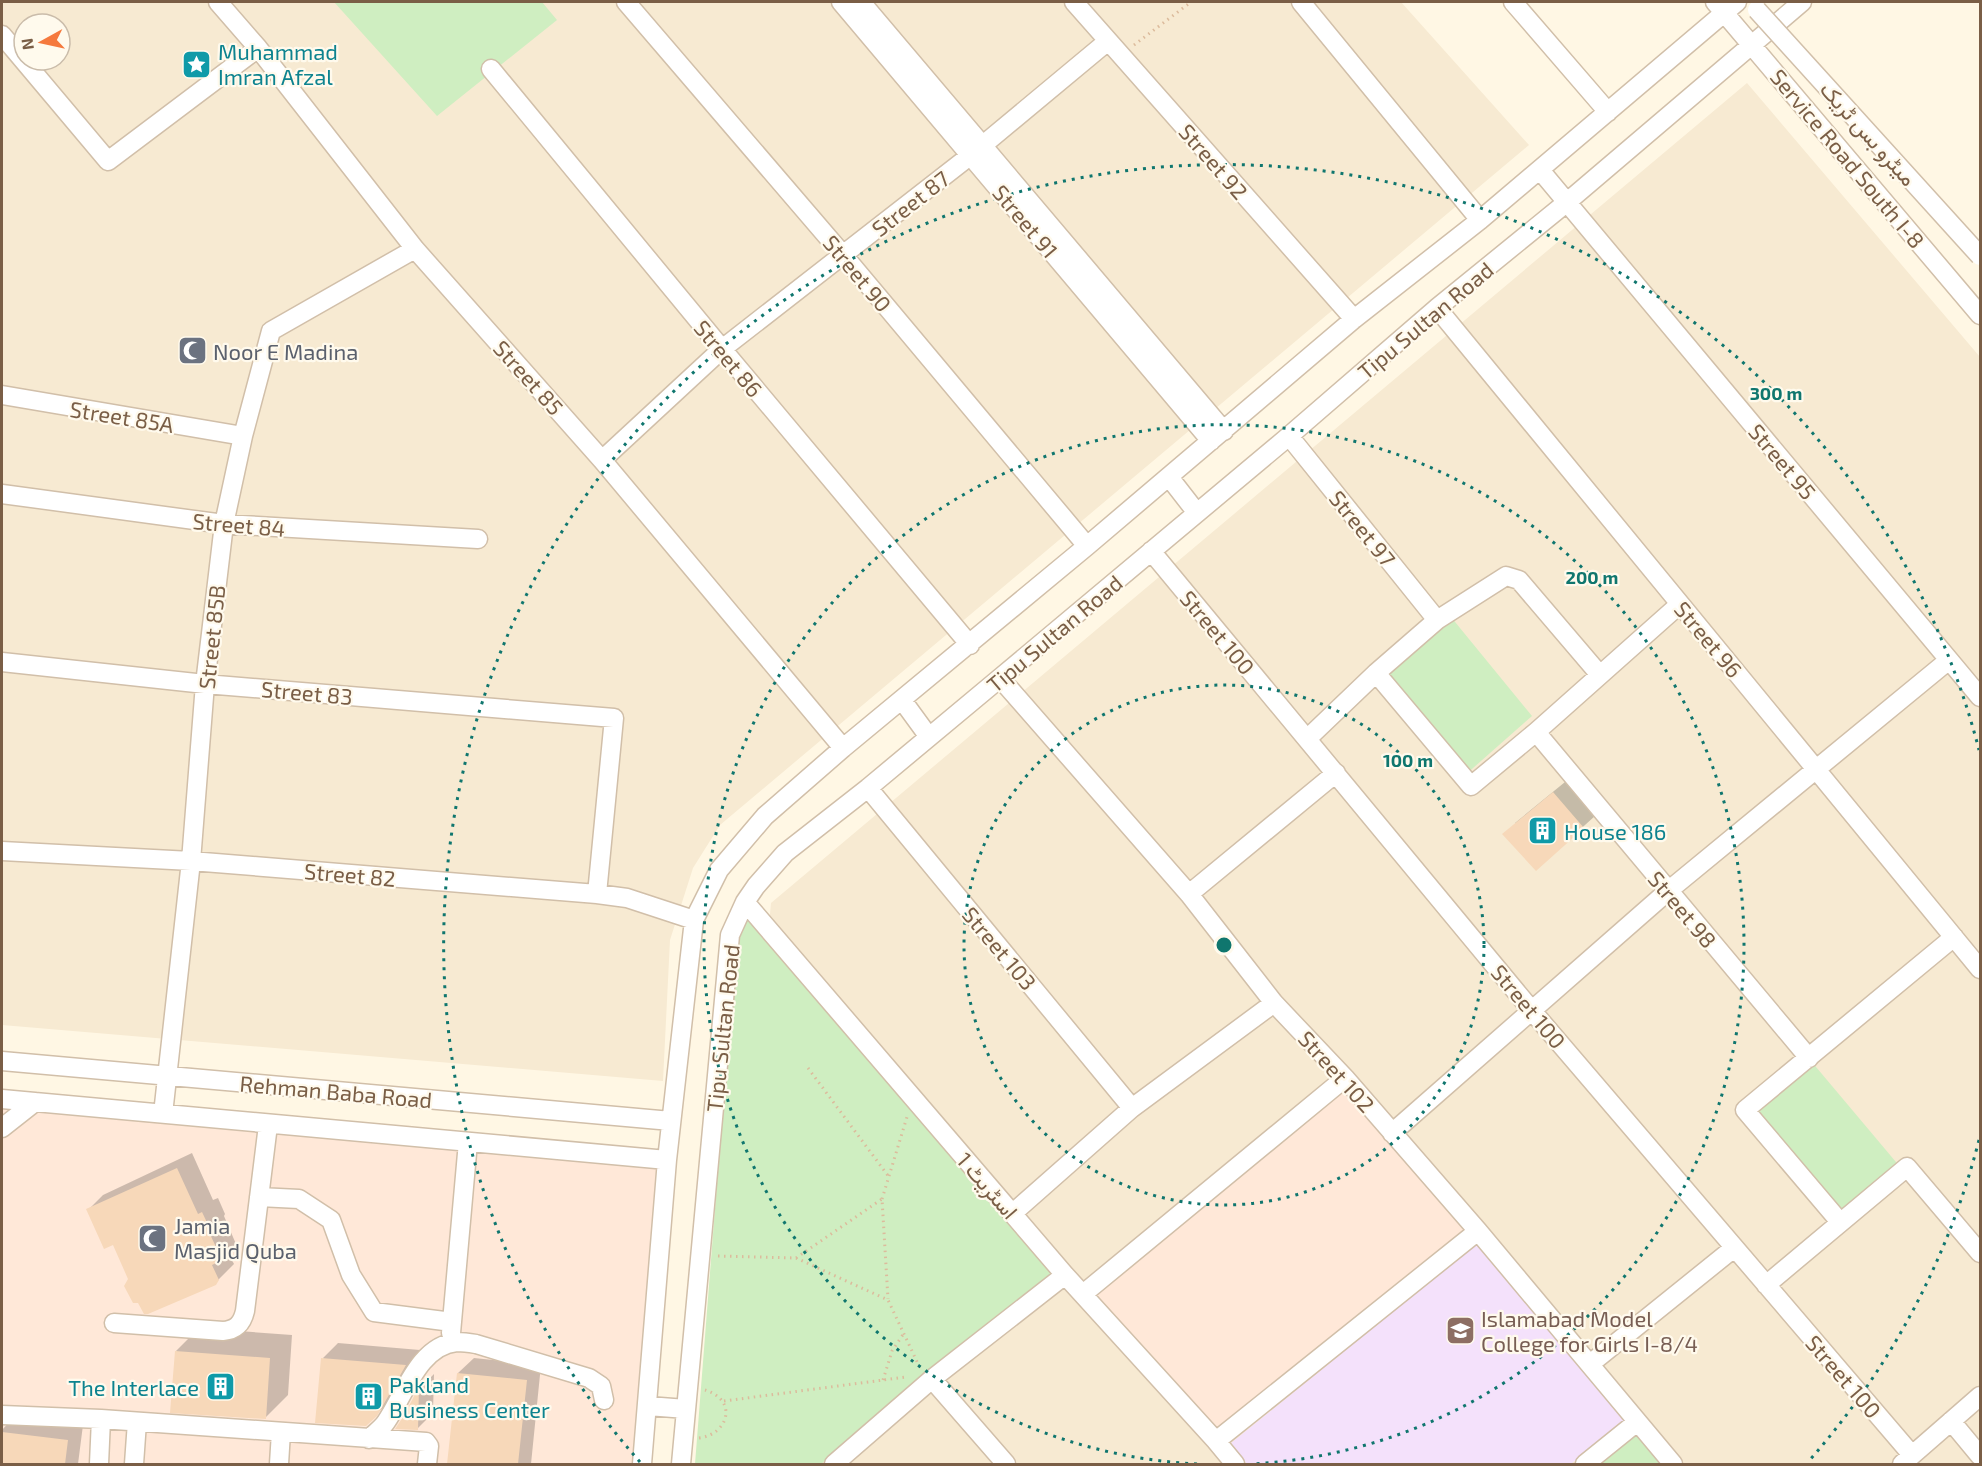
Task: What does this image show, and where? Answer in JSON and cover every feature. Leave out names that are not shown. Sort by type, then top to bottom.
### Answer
[{"type":"street","name":"Street 85","points":[[218,2],[258,48],[415,249],[602,460],[843,748]]},
{"type":"street","name":"Street 90","points":[[626,2],[844,256],[1087,546]]},
{"type":"street","name":"Street 91","points":[[841,2],[977,150],[1217,436]]},
{"type":"street","points":[[861,2],[977,150]]},
{"type":"street","name":"Street 92","points":[[1074,2],[1354,319]]},
{"type":"street","points":[[1301,2],[1480,220]]},
{"type":"street","name":"Tipu Sultan Road","points":[[681,1464],[730,936],[756,886],[785,853],[868,788],[1000,678],[1802,2]]},
{"type":"street","points":[[1516,3],[1608,112]]},
{"type":"street","name":"میٹرو بس ٹریک","points":[[1751,4],[1980,256]]},
{"type":"street","name":"Tipu Sultan Road","points":[[642,1464],[667,1160],[694,920],[719,870],[765,816],[843,748],[970,645],[1354,319],[1540,170],[1608,112],[1725,5]]},
{"type":"street","name":"Service Road South I-8","points":[[1725,5],[1752,46],[1980,315]]},
{"type":"street","points":[[2,35],[108,161],[258,48]]},
{"type":"street","name":"Street 87","points":[[602,460],[722,350],[977,150],[1108,41]]},
{"type":"street","name":"Street 86","points":[[491,69],[722,350],[970,645]]},
{"type":"street","name":"Street 95","points":[[1540,170],[1980,697]]},
{"type":"street","name":"Street 85B","points":[[164,1114],[224,525],[243,436],[271,332],[415,249]]},
{"type":"street","name":"Street 96","points":[[1437,308],[1980,969]]},
{"type":"street","name":"Street 85A","points":[[2,396],[243,436]]},
{"type":"street","name":"Street 97","points":[[1289,436],[1437,620]]},
{"type":"street","points":[[1169,477],[1197,513]]},
{"type":"street","name":"Street 84","points":[[2,494],[224,525],[478,539]]},
{"type":"street","name":"Street 100","points":[[1151,551],[1533,1012],[1766,1285],[1907,1460]]},
{"type":"street","points":[[1307,739],[1376,673],[1437,620],[1506,576],[1519,580],[1600,675]]},
{"type":"street","points":[[1376,673],[1471,786],[1536,732],[1680,604]]},
{"type":"street","points":[[1392,1134],[1668,891],[1949,660]]},
{"type":"street","name":"Street 83","points":[[2,662],[206,684],[614,718],[597,894]]},
{"type":"street","name":"Street 102","points":[[1000,678],[1189,894],[1274,1003],[1345,1078],[1478,1231],[1673,1464]]},
{"type":"street","points":[[902,700],[929,737]]},
{"type":"street","name":"Street 98","points":[[1536,732],[1809,1058]]},
{"type":"street","points":[[1189,894],[1336,773]]},
{"type":"street","name":"Street 103","points":[[868,788],[1132,1108]]},
{"type":"street","name":"Street 82","points":[[2,851],[191,861],[597,894],[627,898],[694,920]]},
{"type":"street","name":"اسٹریٹ 1","points":[[746,902],[1065,1275],[1235,1464]]},
{"type":"street","points":[[1840,1222],[1745,1110],[1954,937]]},
{"type":"street","points":[[1013,1214],[1132,1108],[1274,1003]]},
{"type":"street","name":"Rehman Baba Road","points":[[2,1061],[671,1121]]},
{"type":"street","points":[[1083,1294],[1345,1078]]},
{"type":"street","name":"Rehman Baba Road","points":[[2,1099],[667,1160]]},
{"type":"street","points":[[2,1128],[35,1102]]},
{"type":"street","points":[[114,1323],[223,1331],[239,1326],[245,1311],[268,1125]]},
{"type":"street","points":[[450,1344],[468,1142]]},
{"type":"street","points":[[1766,1285],[1907,1167],[1980,1253]]},
{"type":"street","points":[[259,1197],[299,1199],[331,1220],[351,1275],[374,1312],[452,1322]]},
{"type":"street","points":[[1216,1441],[1478,1231]]},
{"type":"street","points":[[1590,1364],[1734,1248]]},
{"type":"street","points":[[834,1464],[928,1376],[1065,1275]]},
{"type":"street","points":[[369,1439],[385,1424],[414,1373],[426,1359],[441,1347],[456,1342],[476,1344],[589,1378],[601,1386],[604,1400]]},
{"type":"street","points":[[928,1376],[1006,1464]]},
{"type":"street","points":[[1907,1460],[1980,1396]]},
{"type":"street","points":[[648,1406],[686,1409]]},
{"type":"street","points":[[2,1416],[101,1419],[426,1442],[429,1446],[427,1464]]},
{"type":"street","points":[[99,1464],[101,1419]]},
{"type":"street","points":[[1951,1421],[1980,1456]]},
{"type":"street","points":[[134,1464],[137,1422]]},
{"type":"street","points":[[1585,1464],[1637,1422]]},
{"type":"street","points":[[279,1464],[281,1432]]},
{"type":"path","points":[[1121,56],[1191,2]]},
{"type":"path","points":[[808,1068],[889,1177]]},
{"type":"path","points":[[910,1111],[901,1133],[882,1199],[888,1300],[928,1376]]},
{"type":"path","points":[[796,1258],[882,1199]]},
{"type":"path","points":[[712,1256],[796,1258],[888,1300]]},
{"type":"path","points":[[883,1380],[892,1351],[904,1333]]},
{"type":"path","points":[[724,1401],[914,1376]]},
{"type":"path","points":[[698,1438],[706,1437],[721,1426],[726,1417],[727,1408],[724,1401],[716,1394],[701,1389]]},
{"type":"shaded area","points":[[2,2],[1401,2],[1529,145],[720,825],[693,868],[670,940],[663,1081],[2,1025]]},
{"type":"shaded area","points":[[1747,83],[1980,357],[1980,1464],[720,1464],[771,903]]},
{"type":"shaded area","points":[[1341,1075],[1471,1230],[1217,1433],[1093,1290]]},
{"type":"shaded area","points":[[2,1099],[667,1160],[642,1464],[2,1464]]},
{"type":"shaded area","name":"Islamabad Model College for Girls I-8/4","points":[[1477,1244],[1626,1419],[1571,1464],[1247,1464],[1231,1443]]},
{"type":"green space","points":[[334,2],[542,2],[557,20],[437,116]]},
{"type":"green space","points":[[1442,606],[1532,716],[1464,776],[1373,665]]},
{"type":"green space","points":[[747,912],[1055,1272],[821,1464],[695,1464],[736,941]]},
{"type":"green space","points":[[1811,1061],[1901,1168],[1840,1218],[1750,1112]]},
{"type":"green space","points":[[1634,1432],[1661,1464],[1596,1464]]},
{"type":"building","name":"House 186","points":[[1553,792],[1584,828],[1536,871],[1502,834]]},
{"type":"building","name":"Jamia Masjid Quba","points":[[177,1168],[198,1214],[202,1212],[222,1260],[212,1265],[219,1280],[216,1285],[144,1314],[138,1303],[133,1303],[124,1286],[128,1279],[113,1245],[104,1249],[86,1209]]},
{"type":"building","name":"The Interlace","points":[[175,1351],[270,1358],[266,1419],[170,1413]]},
{"type":"building","name":"Pakland Business Center","points":[[321,1358],[406,1365],[377,1416],[366,1426],[315,1423]]},
{"type":"building","points":[[457,1373],[527,1380],[518,1464],[447,1464]]},
{"type":"building","points":[[419,1387],[418,1430],[395,1429],[403,1417]]},
{"type":"building","points":[[2,1432],[68,1440],[65,1464],[2,1464]]},
{"type":"place","name":"Muhammad Imran Afzal","points":[[197,64]]},
{"type":"place","name":"Noor E Madina","points":[[192,351]]},
{"type":"place","name":"House 186","points":[[1543,831]]},
{"type":"place","name":"Jamia Masjid Quba","points":[[153,1238]]},
{"type":"place","name":"Islamabad Model College for Girls I-8/4","points":[[1460,1331]]},
{"type":"place","name":"The Interlace","points":[[220,1387]]},
{"type":"place","name":"Pakland Business Center","points":[[368,1397]]}]
